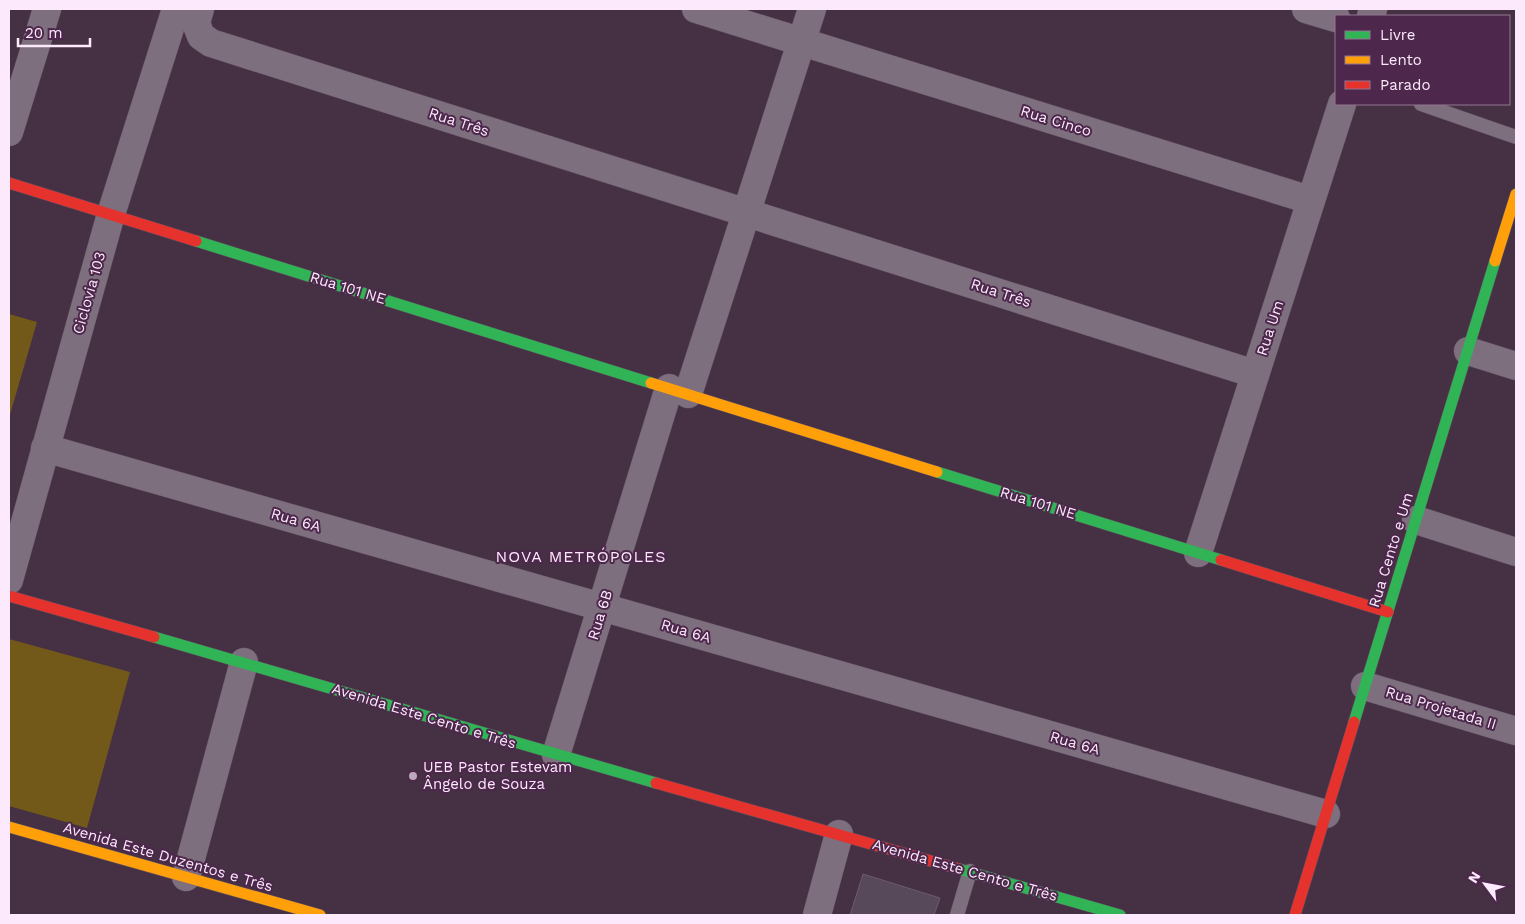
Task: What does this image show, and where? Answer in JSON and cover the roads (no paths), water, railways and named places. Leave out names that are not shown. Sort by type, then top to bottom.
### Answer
[{"type":"street","points":[[9,132],[47,9]]},
{"type":"street","name":"Ciclovia 103","points":[[9,580],[110,214],[176,9]]},
{"type":"street","name":"Rua Três","points":[[200,9],[196,23],[201,36],[210,43],[1256,374]]},
{"type":"street","name":"Rua Cinco","points":[[696,9],[1310,200]]},
{"type":"street","points":[[678,391],[717,303],[812,9]]},
{"type":"street","points":[[1306,9],[1335,18]]},
{"type":"street","name":"Rua Um","points":[[1198,553],[1342,105]]},
{"type":"street","name":"Rua 101 NE","points":[[9,182],[1388,612]]},
{"type":"street","name":"Rua Cento e Um","points":[[1295,915],[1516,194]]},
{"type":"street","points":[[1468,351],[1516,366]]},
{"type":"street","name":"Rua 6B","points":[[556,755],[602,607],[678,391]]},
{"type":"street","name":"Rua 6A","points":[[45,448],[1326,814]]},
{"type":"street","points":[[1416,520],[1516,552]]},
{"type":"street","name":"Avenida Este Cento e Três","points":[[9,596],[244,662],[556,755],[1120,915]]},
{"type":"street","points":[[186,877],[244,662]]},
{"type":"street","name":"Rua Projetada II","points":[[1365,686],[1516,731]]},
{"type":"street","name":"Avenida Este Duzentos e Três","points":[[9,827],[320,915]]},
{"type":"street","points":[[817,915],[839,834]]},
{"type":"lane","points":[[1424,105],[1516,137]]},
{"type":"lane","points":[[957,915],[970,871]]},
{"type":"place","name":"UEB Pastor Estevam Ângelo de Souza","points":[[413,776]]},
{"type":"district","name":"NOVA METRÓPOLES","points":[[581,556]]}]
